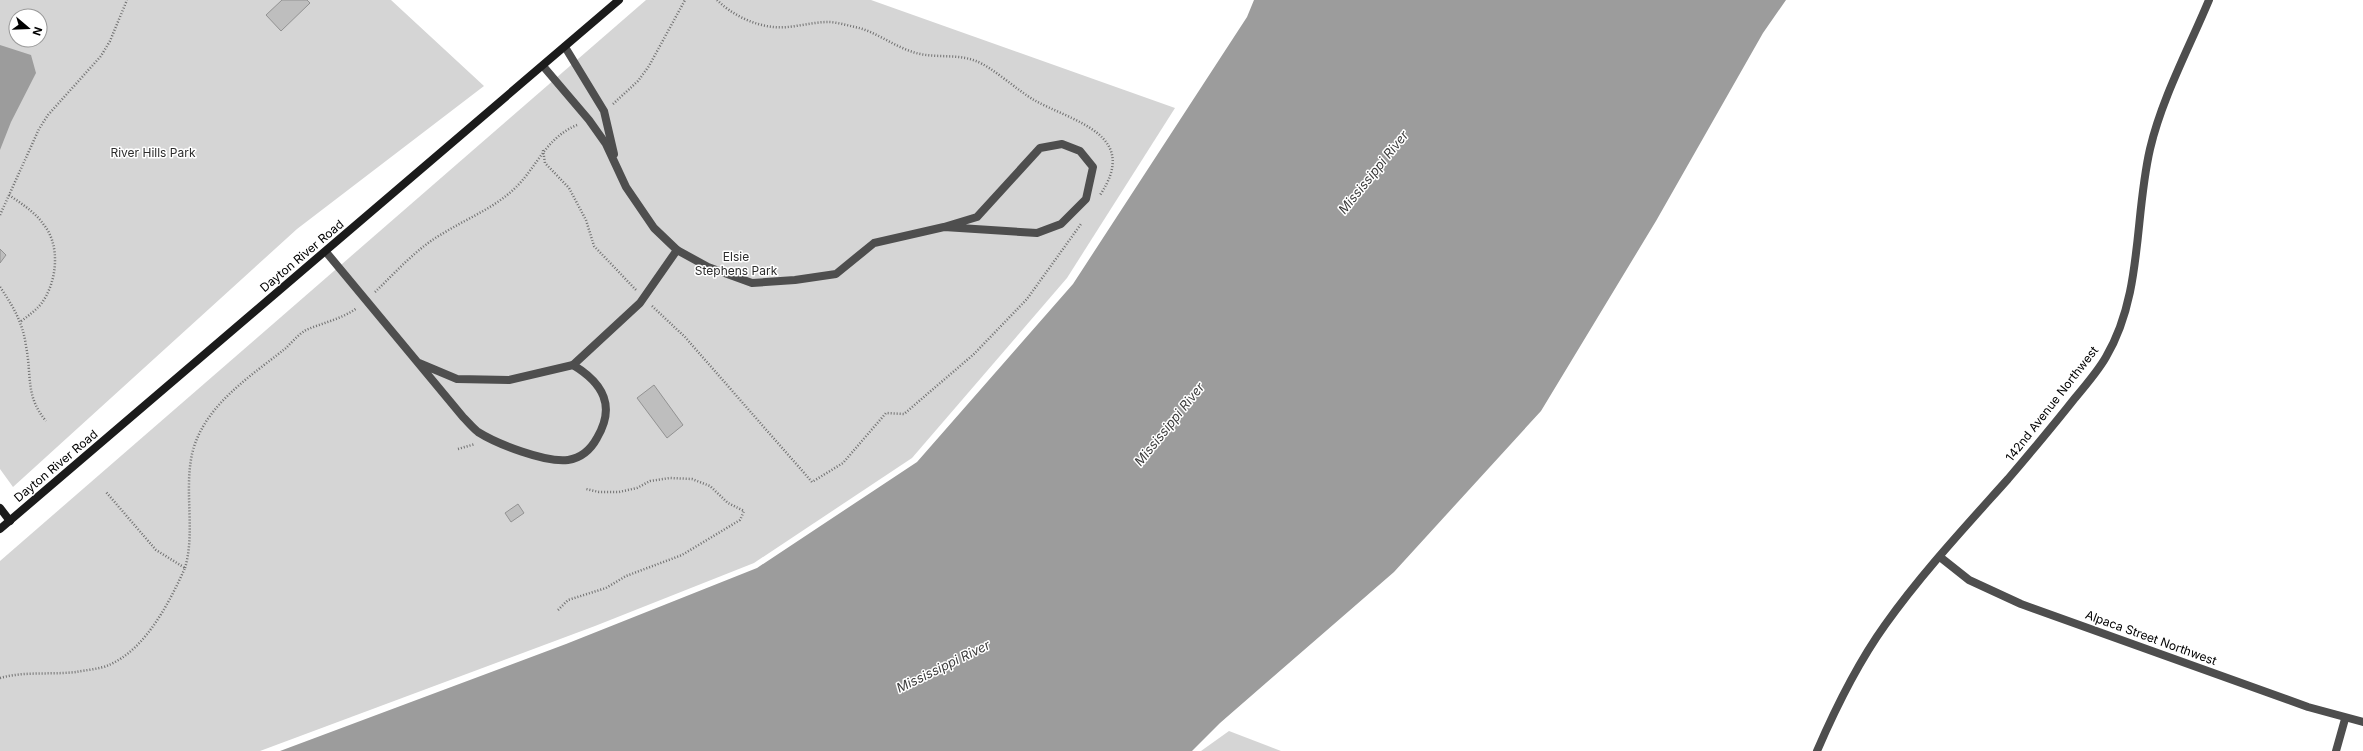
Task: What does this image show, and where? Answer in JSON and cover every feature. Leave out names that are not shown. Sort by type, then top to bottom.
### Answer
[{"type":"main road","name":"Dayton River Road","points":[[0,529],[326,252],[619,0]]},
{"type":"main road","points":[[0,508],[10,521]]},
{"type":"street","name":"142nd Avenue Northwest","points":[[1816,751],[1841,698],[1864,657],[1902,602],[2049,431],[2105,359],[2118,336],[2128,302],[2135,267],[2143,184],[2150,148],[2163,110],[2209,0]]},
{"type":"street","points":[[565,47],[604,111],[618,170]]},
{"type":"street","points":[[543,66],[589,120],[606,144],[626,187],[654,228],[677,250],[708,267],[752,283],[795,280],[836,274],[874,243],[944,227],[977,217],[1040,148],[1062,144],[1080,151],[1093,167],[1086,199],[1061,224],[1037,233],[944,227]]},
{"type":"street","points":[[419,363],[456,379],[509,380],[573,365],[640,303],[677,250]]},
{"type":"street","points":[[326,252],[477,431],[502,443],[539,456],[568,460],[578,457],[591,447],[602,429],[606,415],[605,402],[599,387],[589,375],[573,365]]},
{"type":"street","name":"Alpaca Street Northwest","points":[[1940,557],[1969,580],[2021,604],[2345,719],[2363,722]]},
{"type":"street","points":[[2336,751],[2345,719]]},
{"type":"path","points":[[0,215],[39,129],[48,115],[101,56],[114,31],[127,0]]},
{"type":"path","points":[[604,111],[642,76],[685,0]]},
{"type":"path","points":[[0,678],[18,673],[75,672],[109,665],[135,648],[168,606],[189,556],[189,482],[193,450],[201,430],[214,410],[244,380],[305,331],[354,310],[440,234],[489,210],[505,198],[521,182],[543,150],[556,137],[589,120]]},
{"type":"path","points":[[9,195],[34,213],[46,226],[54,245],[55,268],[51,283],[42,302],[20,322]]},
{"type":"path","points":[[0,287],[15,308],[20,322],[26,345],[31,397],[37,411],[46,421]]},
{"type":"path","points":[[558,610],[568,600],[606,588],[626,576],[682,555],[740,520],[744,511],[728,503],[710,486],[692,480],[670,478],[650,481],[637,488],[619,492],[599,492],[586,489]]},
{"type":"path","points":[[106,492],[156,550],[185,568]]},
{"type":"green space","name":"River Hills Park","points":[[0,0],[391,0],[484,86],[297,229],[13,487],[0,469]]},
{"type":"green space","name":"Elsie Stephens Park","points":[[646,0],[871,0],[1175,108],[1067,278],[912,458],[754,563],[595,626],[260,751],[0,751],[0,561]]},
{"type":"green space","points":[[1229,731],[1281,751],[1201,751]]},
{"type":"water","name":"Mississippi River","points":[[1254,0],[1786,0],[1763,33],[1656,221],[1541,411],[1394,572],[1220,723],[1192,751],[280,751],[566,644],[757,568],[917,462],[1073,284],[1247,17]]},
{"type":"water","points":[[0,45],[31,55],[36,73],[11,122],[0,150]]},
{"type":"building","points":[[282,0],[307,0],[310,3],[281,31],[266,15]]},
{"type":"building","points":[[0,249],[6,255],[0,263]]},
{"type":"building","points":[[654,385],[683,425],[667,438],[637,398]]},
{"type":"building","points":[[518,504],[524,513],[511,522],[505,513]]}]
